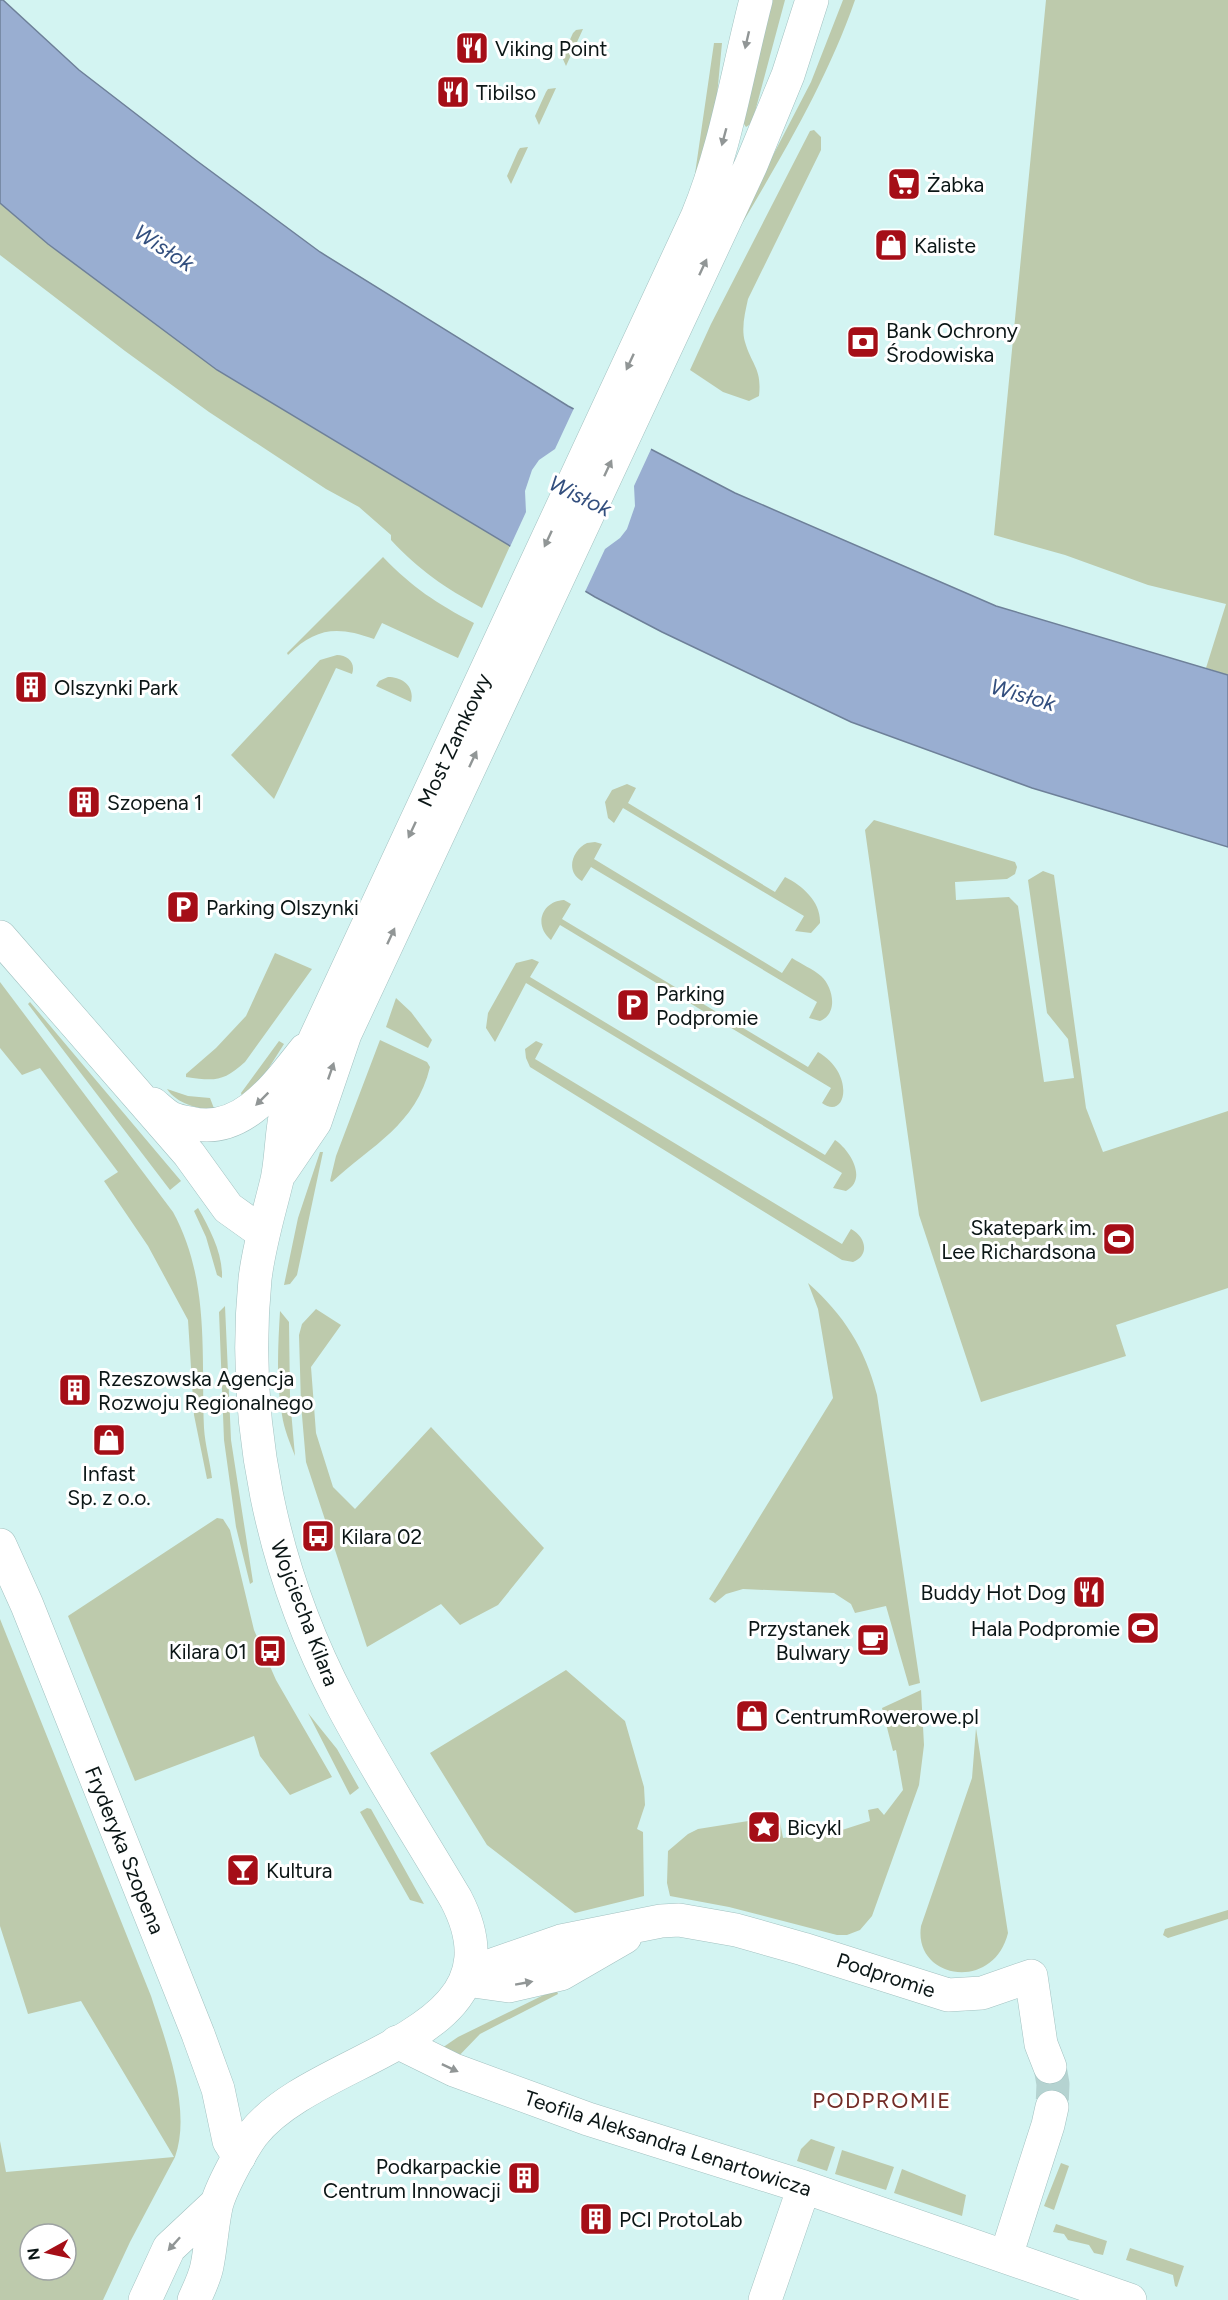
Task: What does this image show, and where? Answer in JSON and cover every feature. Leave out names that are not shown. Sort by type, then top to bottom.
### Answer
[{"type":"main road","points":[[666,314],[710,186],[725,134],[756,0]]},
{"type":"main road","points":[[666,314],[777,105],[812,0]]},
{"type":"main road","name":"Most Zamkowy","points":[[277,1179],[315,1122],[354,984],[666,314]]},
{"type":"main road","points":[[0,937],[189,1154],[228,1208],[262,1233]]},
{"type":"main road","name":"Most Zamkowy","points":[[262,1233],[277,1179],[287,1107],[315,1039],[354,984]]},
{"type":"main road","points":[[128,1084],[171,1118],[200,1125],[219,1126],[230,1122],[256,1105],[280,1081],[315,1039]]},
{"type":"main road","name":"Wojciecha Kilara","points":[[262,1233],[254,1301],[253,1383],[261,1465],[277,1545],[307,1631],[340,1701],[465,1916],[473,1949],[471,1968],[466,1980]]},
{"type":"main road","name":"Fryderyka Szopena","points":[[0,1545],[32,1616],[198,2034],[218,2089],[229,2141],[239,2157]]},
{"type":"main road","name":"Podpromie","points":[[397,2043],[423,2028],[449,2007],[466,1980],[489,1966],[561,1941],[679,1920],[736,1930],[948,1995],[982,1993],[1031,1976],[1041,2044],[1050,2067]]},
{"type":"main road","points":[[194,2300],[207,2268],[216,2204],[253,2134],[268,2118],[307,2089],[397,2043]]},
{"type":"main road","name":"Teofila Aleksandra Lenartowicza","points":[[397,2043],[454,2070],[588,2119],[804,2187],[1130,2300]]},
{"type":"main road","points":[[1006,2256],[1052,2107]]},
{"type":"main road","points":[[765,2300],[804,2187]]},
{"type":"main road","points":[[145,2300],[169,2248],[216,2204]]},
{"type":"green space","points":[[773,0],[785,0],[752,123],[746,127],[742,121]]},
{"type":"green space","points":[[843,0],[855,0],[819,86],[743,222],[739,221],[811,82]]},
{"type":"green space","points":[[1046,0],[1228,0],[1228,675],[1206,668],[1226,604],[1148,585],[1065,555],[994,535]]},
{"type":"green space","points":[[583,29],[566,66],[562,57],[573,33]]},
{"type":"green space","points":[[714,43],[722,43],[715,117],[690,208]]},
{"type":"green space","points":[[556,88],[539,125],[535,116],[546,92],[548,89]]},
{"type":"green space","points":[[814,130],[821,137],[821,150],[748,299],[743,331],[758,373],[760,387],[759,396],[749,401],[723,392],[690,370],[711,324],[810,131]]},
{"type":"green space","points":[[528,147],[511,184],[507,176],[518,151],[520,148]]},
{"type":"green space","points":[[0,203],[48,244],[217,370],[510,546],[482,608],[423,570],[391,540],[391,535],[359,507],[326,489],[209,412],[0,255]]},
{"type":"green space","points":[[383,557],[425,594],[474,623],[458,658],[382,623],[374,639],[349,632],[328,632],[308,639],[288,655],[287,653]]},
{"type":"green space","points":[[337,655],[345,656],[350,660],[353,666],[352,674],[336,668],[274,799],[231,755],[320,660]]},
{"type":"green space","points":[[388,677],[398,679],[409,687],[411,702],[376,686],[379,681]]},
{"type":"green space","points":[[627,784],[636,788],[628,803],[775,892],[785,877],[798,885],[810,895],[820,915],[820,923],[811,933],[795,931],[804,916],[623,808],[614,823],[608,818],[605,802],[612,790]]},
{"type":"green space","points":[[874,820],[1015,862],[1017,867],[1015,874],[1007,879],[955,882],[956,900],[1009,897],[1018,906],[1044,1082],[1074,1078],[1068,1039],[1047,1013],[1028,880],[1043,871],[1054,875],[1086,1108],[1103,1152],[1228,1111],[1228,1288],[1116,1325],[1126,1356],[981,1402],[919,1215],[865,830]]},
{"type":"green space","points":[[587,843],[602,844],[594,859],[782,973],[792,958],[818,973],[829,987],[832,1000],[830,1013],[820,1021],[809,1018],[817,1002],[591,867],[582,881],[574,872],[572,861],[582,846]]},
{"type":"green space","points":[[564,900],[571,904],[562,919],[808,1067],[818,1052],[830,1061],[838,1072],[843,1092],[841,1101],[837,1106],[830,1107],[822,1103],[831,1088],[560,925],[551,940],[542,928],[542,915],[550,905]]},
{"type":"green space","points":[[275,953],[312,969],[245,1062],[224,1077],[204,1079],[186,1077],[186,1074],[216,1048],[246,1016]]},
{"type":"green space","points":[[532,959],[539,962],[530,977],[825,1155],[835,1140],[846,1150],[854,1165],[856,1179],[852,1186],[846,1191],[833,1188],[842,1173],[526,983],[495,1042],[486,1028],[488,1013],[516,963]]},
{"type":"green space","points":[[0,982],[173,1212],[185,1238],[198,1290],[203,1345],[204,1428],[212,1478],[207,1479],[194,1415],[188,1320],[148,1246],[104,1181],[118,1172],[40,1068],[22,1075],[0,1048]]},
{"type":"green space","points":[[396,998],[411,1012],[432,1040],[428,1048],[386,1027]]},
{"type":"green space","points":[[30,1002],[181,1181],[170,1190],[28,1004]]},
{"type":"green space","points":[[380,1040],[427,1062],[430,1067],[423,1087],[403,1119],[332,1182],[330,1181],[336,1156]]},
{"type":"green space","points":[[279,1041],[284,1044],[258,1085],[243,1100],[241,1093]]},
{"type":"green space","points":[[536,1041],[543,1044],[535,1059],[842,1244],[851,1229],[856,1232],[863,1241],[862,1255],[853,1262],[842,1260],[530,1067],[525,1049]]},
{"type":"green space","points":[[167,1089],[188,1096],[210,1098],[215,1111],[182,1102]]},
{"type":"green space","points":[[320,1152],[323,1152],[297,1275],[290,1284],[284,1285],[298,1218]]},
{"type":"green space","points":[[198,1208],[218,1251],[222,1278],[217,1275],[206,1237],[194,1211]]},
{"type":"green space","points":[[808,1283],[832,1307],[852,1333],[866,1362],[877,1395],[920,1683],[909,1686],[886,1606],[855,1613],[851,1604],[834,1593],[743,1589],[726,1594],[715,1603],[709,1599],[833,1398],[818,1309]]},
{"type":"green space","points":[[225,1306],[231,1440],[253,1582],[250,1584],[236,1527],[224,1440],[219,1312]]},
{"type":"green space","points":[[316,1309],[341,1325],[311,1367],[316,1433],[333,1487],[355,1509],[431,1427],[544,1548],[498,1605],[460,1625],[441,1604],[367,1647],[306,1462],[301,1404],[299,1335],[302,1324]]},
{"type":"green space","points":[[280,1311],[289,1322],[290,1399],[295,1456],[287,1436],[280,1402],[278,1363]]},
{"type":"green space","points":[[217,1518],[223,1519],[230,1530],[254,1630],[276,1680],[332,1777],[290,1795],[260,1756],[254,1736],[135,1781],[68,1616]]},
{"type":"green space","points":[[0,1619],[151,1996],[170,2055],[179,2098],[181,2118],[175,2157],[130,2242],[103,2300],[0,2300],[0,2141],[6,2172],[174,2157],[81,2001],[28,2014],[0,1926]]},
{"type":"green space","points":[[566,1670],[625,1721],[644,1787],[645,1805],[637,1829],[643,1832],[644,1896],[575,1913],[487,1845],[430,1753]]},
{"type":"green space","points":[[921,1690],[924,1745],[919,1785],[872,1916],[860,1930],[847,1935],[837,1935],[729,1907],[670,1896],[667,1883],[668,1851],[688,1834],[698,1829],[774,1817],[780,1822],[783,1838],[834,1831],[833,1821],[838,1820],[842,1830],[870,1821],[868,1810],[878,1808],[884,1815],[903,1790],[896,1750],[893,1751],[882,1708]]},
{"type":"green space","points":[[308,1713],[337,1749],[359,1788],[350,1795]]},
{"type":"green space","points":[[976,1728],[1008,1933],[1000,1952],[987,1965],[972,1971],[956,1972],[941,1967],[929,1958],[922,1944],[921,1926],[972,1778]]},
{"type":"green space","points":[[367,1808],[371,1809],[424,1904],[410,1900],[360,1812]]},
{"type":"green space","points":[[1228,1910],[1228,1919],[1168,1938],[1163,1935],[1165,1929]]},
{"type":"green space","points":[[556,1989],[558,1994],[480,2034],[454,2061],[442,2048],[458,2037]]},
{"type":"green space","points":[[811,2139],[835,2147],[827,2171],[797,2161],[801,2149]]},
{"type":"green space","points":[[842,2150],[894,2167],[886,2190],[835,2174]]},
{"type":"green space","points":[[1061,2163],[1069,2166],[1054,2210],[1044,2206]]},
{"type":"green space","points":[[902,2169],[966,2195],[962,2216],[894,2193]]},
{"type":"green space","points":[[1056,2224],[1107,2241],[1103,2255],[1094,2253],[1089,2245],[1068,2240],[1064,2234],[1053,2232]]},
{"type":"green space","points":[[1130,2248],[1184,2266],[1177,2287],[1173,2275],[1126,2260]]},
{"type":"water","name":"Wisłok","points":[[0,0],[3,0],[79,70],[320,252],[568,406],[735,493],[996,606],[1228,675],[1228,847],[1032,788],[851,722],[662,632],[595,597],[217,370],[48,244],[0,203]]},
{"type":"pier","points":[[575,406],[652,447],[634,486],[635,506],[627,529],[620,538],[605,549],[584,594],[509,549],[526,512],[525,491],[532,470],[539,460],[555,449]]},
{"type":"tunnel","points":[[1050,2067],[1053,2084],[1052,2107]]},
{"type":"place","name":"Viking Point","points":[[472,48]]},
{"type":"place","name":"Tibilso","points":[[453,92]]},
{"type":"place","name":"Żabka","points":[[904,184]]},
{"type":"place","name":"Kaliste","points":[[891,245]]},
{"type":"place","name":"Bank Ochrony Środowiska","points":[[863,342]]},
{"type":"place","name":"Olszynki Park","points":[[31,687]]},
{"type":"place","name":"Szopena 1","points":[[84,802]]},
{"type":"place","name":"Parking Olszynki","points":[[183,907]]},
{"type":"place","name":"Parking Podpromie","points":[[633,1005]]},
{"type":"place","name":"Skatepark im. Lee Richardsona","points":[[1119,1239]]},
{"type":"place","name":"Rzeszowska Agencja Rozwoju Regionalnego","points":[[75,1390]]},
{"type":"place","name":"Infast Sp. z o.o.","points":[[109,1440]]},
{"type":"place","name":"Kilara 02","points":[[318,1536]]},
{"type":"place","name":"Buddy Hot Dog","points":[[1089,1592]]},
{"type":"place","name":"Hala Podpromie","points":[[1143,1628]]},
{"type":"place","name":"Przystanek Bulwary","points":[[873,1640]]},
{"type":"place","name":"Kilara 01","points":[[270,1651]]},
{"type":"place","name":"CentrumRowerowe.pl","points":[[752,1716]]},
{"type":"place","name":"Bicykl","points":[[764,1827]]},
{"type":"place","name":"Kultura","points":[[243,1870]]},
{"type":"place","name":"Podkarpackie Centrum Innowacji","points":[[524,2178]]},
{"type":"place","name":"PCI ProtoLab","points":[[596,2219]]},
{"type":"district","name":"PODPROMIE","points":[[882,2100]]}]
